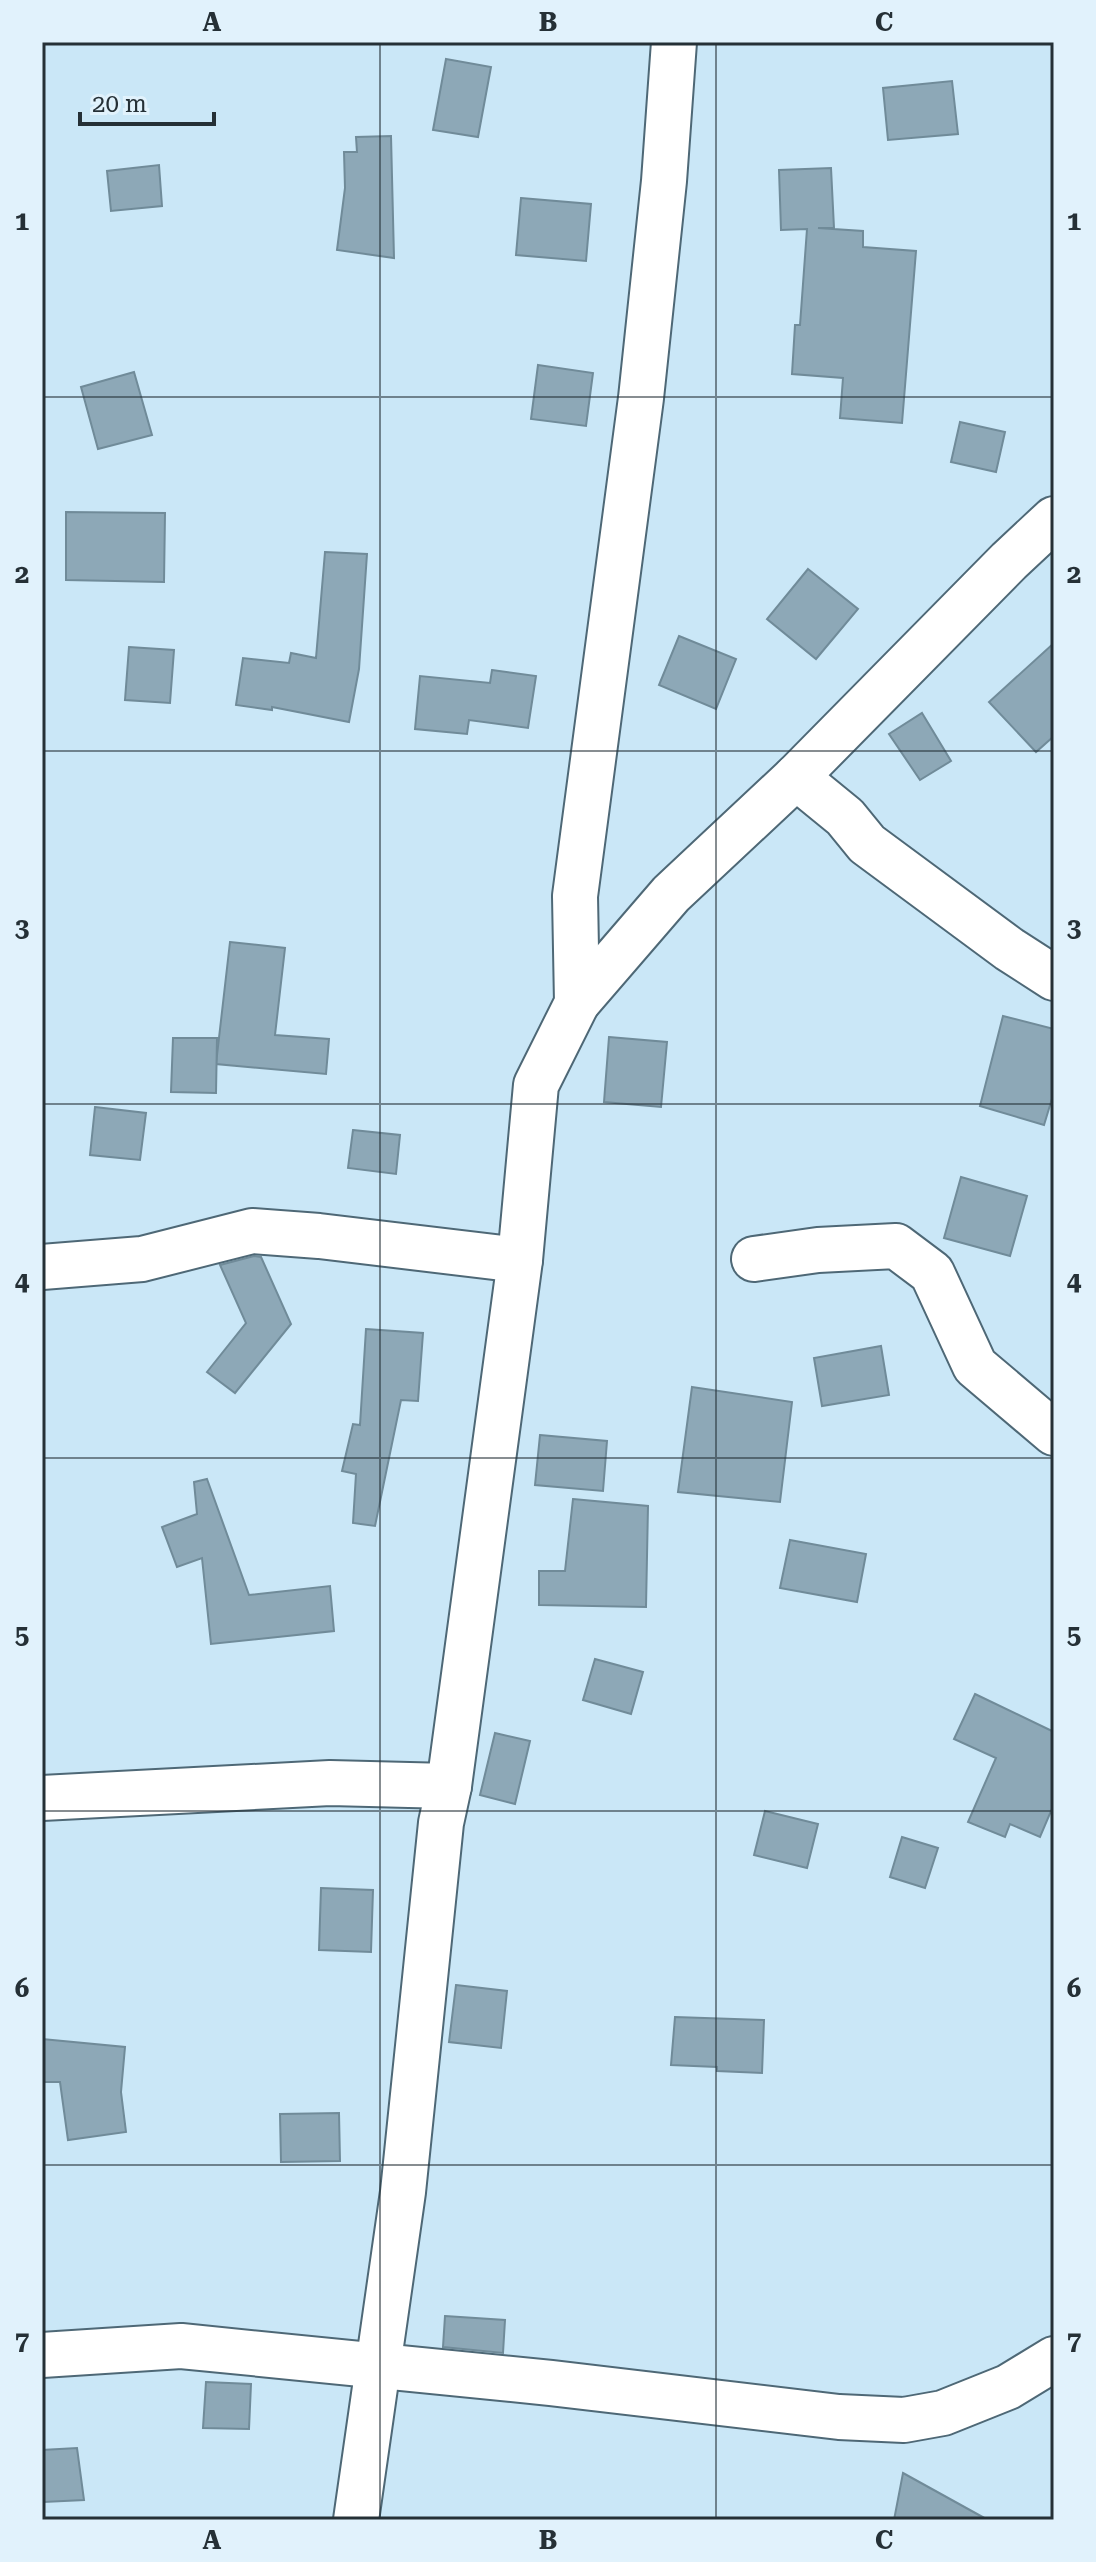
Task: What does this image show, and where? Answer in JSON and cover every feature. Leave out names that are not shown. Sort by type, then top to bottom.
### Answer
[{"type":"street","points":[[577,1003],[575,896],[641,398],[664,181],[674,42]]},
{"type":"street","points":[[356,2520],[403,2192],[441,1823],[449,1786],[520,1260],[536,1085],[577,1003],[671,894],[796,777],[1054,519]]},
{"type":"street","points":[[796,777],[845,817],[867,844],[1009,949],[1054,978]]},
{"type":"street","points":[[42,1267],[142,1259],[252,1231],[520,1260]]},
{"type":"street","points":[[754,1259],[818,1250],[896,1246],[932,1273],[975,1366],[1054,1433]]},
{"type":"street","points":[[42,1798],[330,1783],[449,1786]]},
{"type":"street","points":[[42,2355],[181,2346],[811,2414],[904,2420],[943,2413],[1008,2387],[1054,2359]]},
{"type":"building","points":[[446,59],[491,67],[478,137],[433,130]]},
{"type":"building","points":[[952,81],[958,134],[888,140],[883,88]]},
{"type":"building","points":[[391,136],[394,258],[337,250],[345,188],[344,152],[357,152],[356,137]]},
{"type":"building","points":[[159,165],[162,206],[111,211],[107,171]]},
{"type":"building","points":[[831,168],[834,228],[818,228],[863,231],[863,247],[916,251],[902,423],[840,418],[843,378],[792,374],[795,325],[800,325],[807,229],[781,230],[779,170]]},
{"type":"building","points":[[521,198],[591,204],[586,261],[516,255]]},
{"type":"building","points":[[538,365],[593,373],[586,426],[531,419]]},
{"type":"building","points":[[134,372],[152,435],[98,449],[81,387]]},
{"type":"building","points":[[960,422],[1005,432],[996,472],[951,462]]},
{"type":"building","points":[[66,512],[165,513],[164,582],[66,580]]},
{"type":"building","points":[[325,552],[367,554],[359,669],[349,722],[272,707],[272,710],[236,705],[243,658],[289,663],[291,653],[316,658]]},
{"type":"building","points":[[808,569],[858,609],[816,659],[767,619]]},
{"type":"building","points":[[679,636],[736,659],[716,709],[659,685]]},
{"type":"building","points":[[1054,643],[1054,736],[1036,752],[989,702]]},
{"type":"building","points":[[129,647],[174,650],[170,703],[125,700]]},
{"type":"building","points":[[492,670],[536,676],[528,728],[469,720],[467,734],[415,729],[420,676],[490,683]]},
{"type":"building","points":[[922,713],[951,761],[920,780],[889,734]]},
{"type":"building","points":[[230,942],[285,948],[275,1035],[329,1039],[326,1074],[216,1064]]},
{"type":"building","points":[[1003,1016],[1054,1029],[1054,1092],[1044,1125],[980,1106]]},
{"type":"building","points":[[609,1037],[667,1042],[661,1107],[604,1102]]},
{"type":"building","points":[[173,1038],[217,1038],[216,1093],[171,1092]]},
{"type":"building","points":[[95,1107],[146,1113],[140,1160],[90,1155]]},
{"type":"building","points":[[353,1130],[400,1135],[396,1174],[348,1168]]},
{"type":"building","points":[[961,1177],[1027,1196],[1010,1256],[944,1238]]},
{"type":"building","points":[[261,1257],[291,1324],[235,1393],[207,1372],[246,1323],[220,1265]]},
{"type":"building","points":[[366,1329],[423,1333],[418,1401],[401,1400],[375,1526],[353,1523],[356,1474],[342,1471],[353,1424],[360,1425]]},
{"type":"building","points":[[881,1346],[889,1395],[822,1406],[814,1358]]},
{"type":"building","points":[[692,1387],[792,1402],[780,1502],[678,1492]]},
{"type":"building","points":[[540,1435],[607,1441],[603,1491],[535,1485]]},
{"type":"building","points":[[207,1479],[249,1595],[330,1586],[334,1631],[211,1644],[202,1558],[177,1567],[162,1527],[197,1514],[194,1482]]},
{"type":"building","points":[[573,1499],[648,1506],[646,1607],[539,1605],[539,1571],[565,1571]]},
{"type":"building","points":[[790,1540],[866,1554],[857,1602],[780,1588]]},
{"type":"building","points":[[595,1659],[643,1672],[631,1714],[583,1700]]},
{"type":"building","points":[[975,1694],[1054,1732],[1054,1804],[1040,1837],[1010,1824],[1005,1837],[968,1822],[996,1758],[954,1739]]},
{"type":"building","points":[[495,1733],[530,1741],[515,1804],[480,1795]]},
{"type":"building","points":[[765,1811],[818,1824],[807,1868],[754,1855]]},
{"type":"building","points":[[902,1837],[938,1848],[925,1888],[890,1877]]},
{"type":"building","points":[[321,1888],[373,1890],[371,1952],[319,1950]]},
{"type":"building","points":[[456,1985],[507,1991],[501,2048],[449,2042]]},
{"type":"building","points":[[675,2017],[764,2020],[762,2073],[671,2065]]},
{"type":"building","points":[[42,2039],[125,2047],[121,2092],[126,2132],[68,2140],[60,2082],[42,2082]]},
{"type":"building","points":[[339,2113],[340,2161],[281,2162],[280,2114]]},
{"type":"building","points":[[445,2316],[505,2320],[503,2353],[443,2347]]},
{"type":"building","points":[[206,2382],[251,2384],[249,2429],[203,2428]]},
{"type":"building","points":[[77,2448],[84,2500],[44,2502],[42,2450]]},
{"type":"building","points":[[903,2473],[988,2520],[894,2520]]}]
